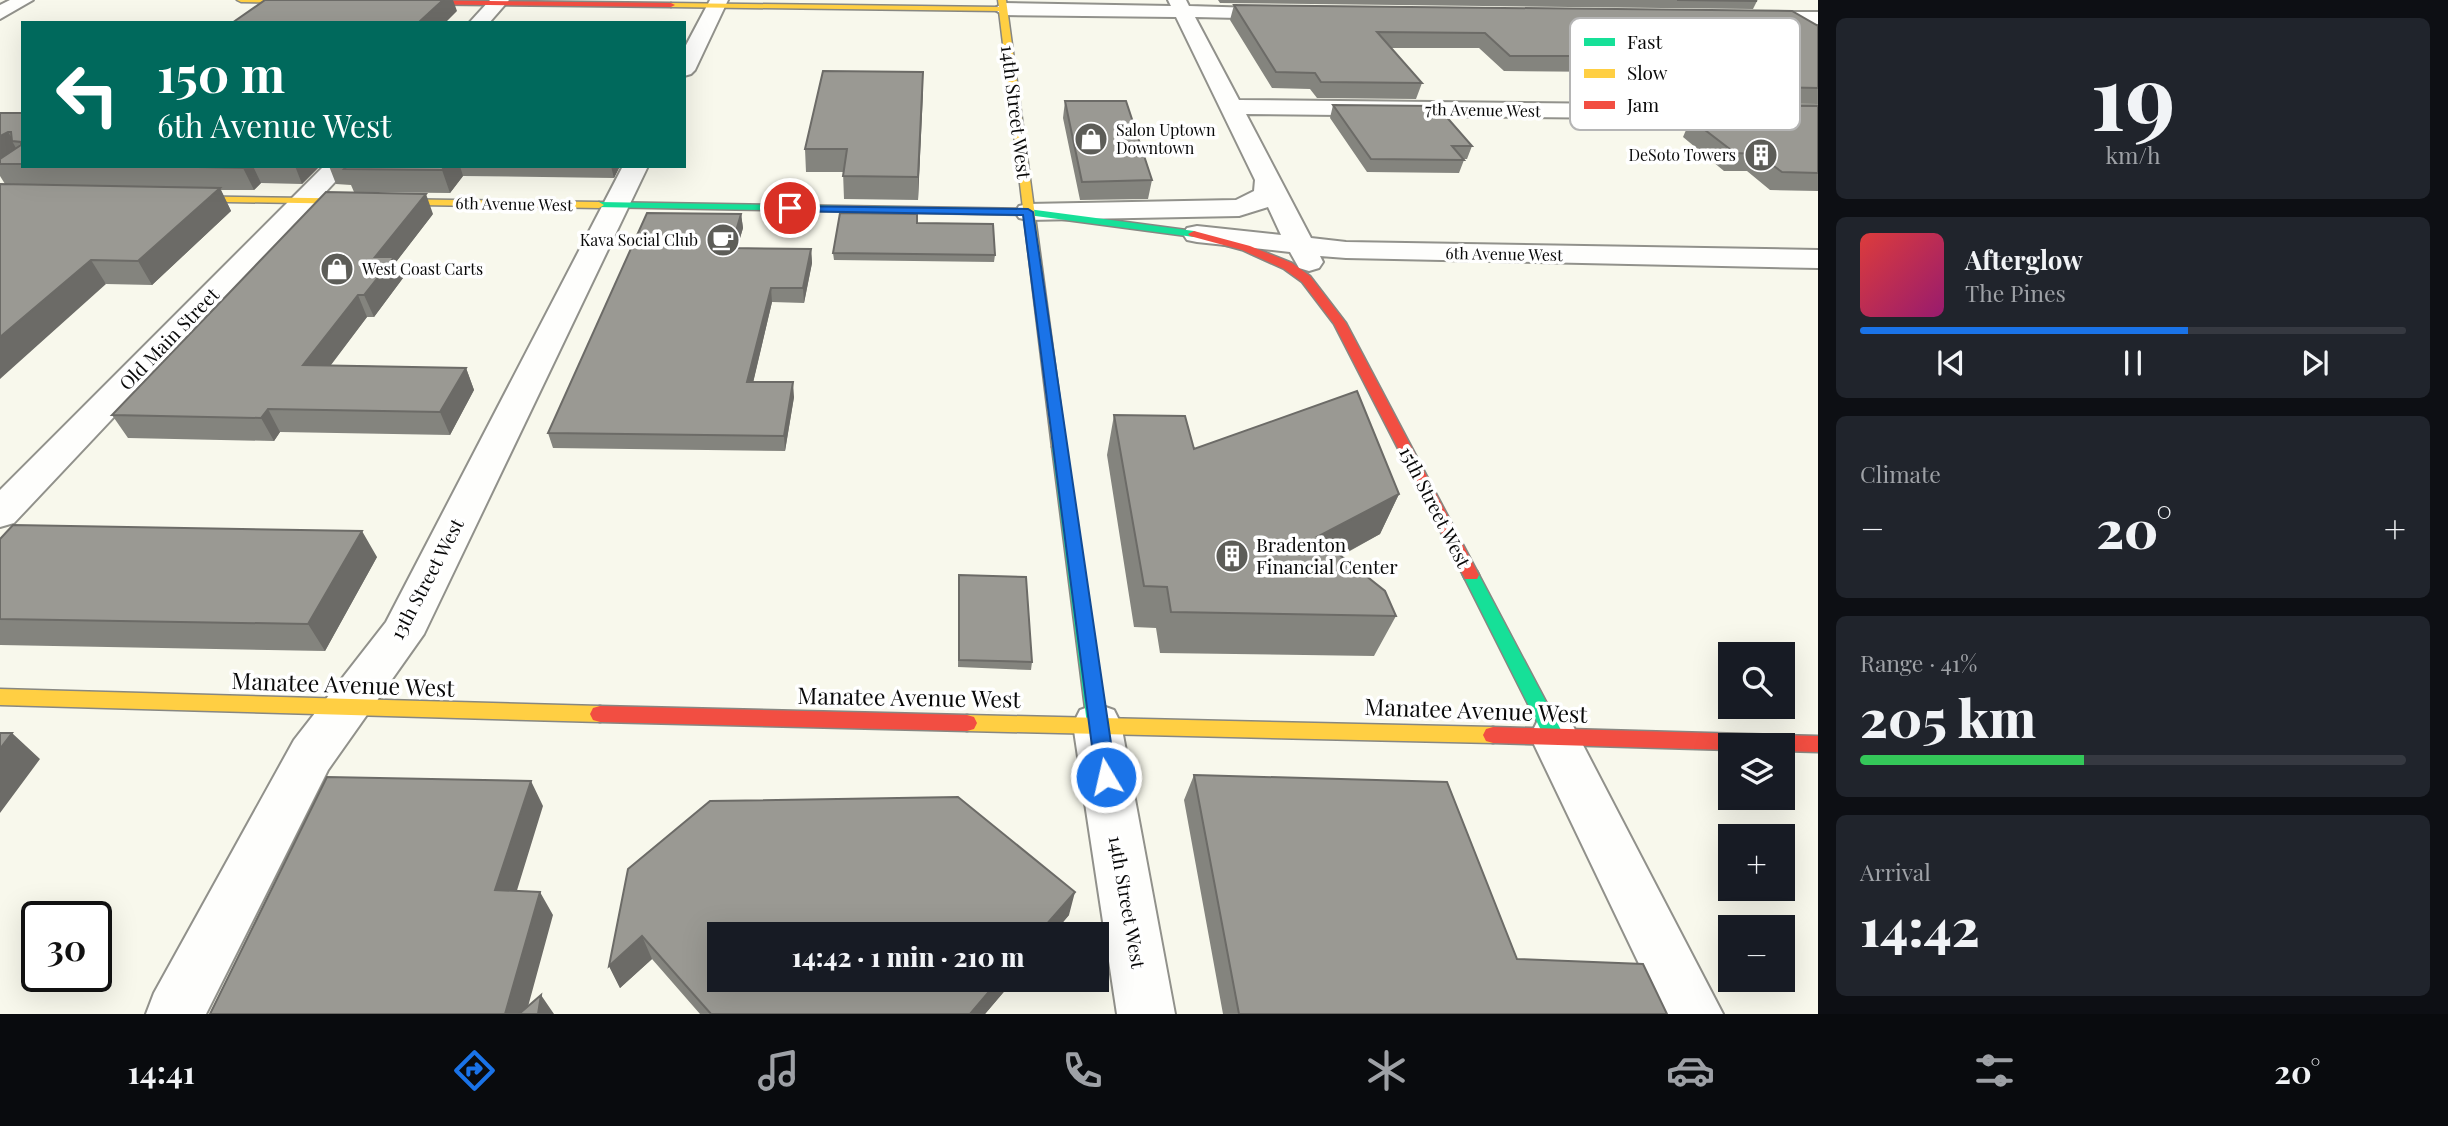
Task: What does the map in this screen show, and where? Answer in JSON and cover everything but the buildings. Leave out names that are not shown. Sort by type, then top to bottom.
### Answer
[{"type":"main road","points":[[265,0],[333,1]]},
{"type":"main road","points":[[388,2],[1002,5]]},
{"type":"main road","name":"14th Street West","points":[[1002,5],[1097,724]]},
{"type":"main road","name":"6th Avenue West","points":[[153,199],[1028,212],[1192,233],[1246,248],[1288,266],[1312,284],[1340,323]]},
{"type":"main road","name":"15th Street West","points":[[1340,323],[1554,736]]},
{"type":"main road","name":"Manatee Avenue West","points":[[0,697],[1818,744]]},
{"type":"street","points":[[0,13],[23,0]]},
{"type":"street","points":[[240,9],[265,0]]},
{"type":"street","points":[[480,21],[498,2]]},
{"type":"street","points":[[686,66],[718,3]]},
{"type":"street","points":[[1002,5],[1180,6],[1307,13]]},
{"type":"street","name":"15th Street West","points":[[1180,6],[1340,323]]},
{"type":"street","points":[[1735,18],[1818,18]]},
{"type":"street","name":"7th Avenue West","points":[[1233,107],[1570,110]]},
{"type":"street","name":"7th Avenue West","points":[[1800,113],[1818,113]]},
{"type":"street","name":"Old Main Street","points":[[0,513],[336,168]]},
{"type":"street","name":"13th Street West","points":[[175,1014],[311,755],[402,634],[635,168]]},
{"type":"street","name":"6th Avenue West","points":[[1028,212],[1239,208],[1261,200],[1267,191],[1268,176]]},
{"type":"street","name":"6th Avenue West","points":[[1192,233],[1346,250],[1818,259]]},
{"type":"street","name":"14th Street West","points":[[1097,724],[1146,1014]]},
{"type":"street","name":"15th Street West","points":[[1554,736],[1694,1014]]},
{"type":"traffic: fast","points":[[599,205],[1028,212],[1194,234]]},
{"type":"traffic: fast","points":[[1059,447],[1097,724]]},
{"type":"traffic: fast","points":[[1471,575],[1554,736]]},
{"type":"traffic: slow","points":[[241,0],[317,1]]},
{"type":"traffic: slow","points":[[671,5],[1003,9],[1002,0]]},
{"type":"traffic: slow","points":[[1003,9],[1059,447]]},
{"type":"traffic: slow","points":[[174,199],[599,205]]},
{"type":"traffic: slow","points":[[0,697],[600,714]]},
{"type":"traffic: slow","points":[[967,723],[1493,735]]},
{"type":"traffic: jam","points":[[401,2],[671,5]]},
{"type":"traffic: jam","points":[[1194,234],[1246,248],[1288,266],[1306,279],[1340,323],[1471,575]]},
{"type":"traffic: jam","points":[[600,714],[967,723]]},
{"type":"traffic: jam","points":[[1493,735],[1818,744]]},
{"type":"place","name":"Salon Uptown Downtown","points":[[1091,139]]},
{"type":"place","name":"DeSoto Towers","points":[[1761,155]]},
{"type":"place","name":"Kava Social Club","points":[[723,240]]},
{"type":"place","name":"West Coast Carts","points":[[337,269]]},
{"type":"place","name":"Bradenton Financial Center","points":[[1232,556]]},
{"type":"route","points":[[790,208],[1028,212],[1106,777]]}]
